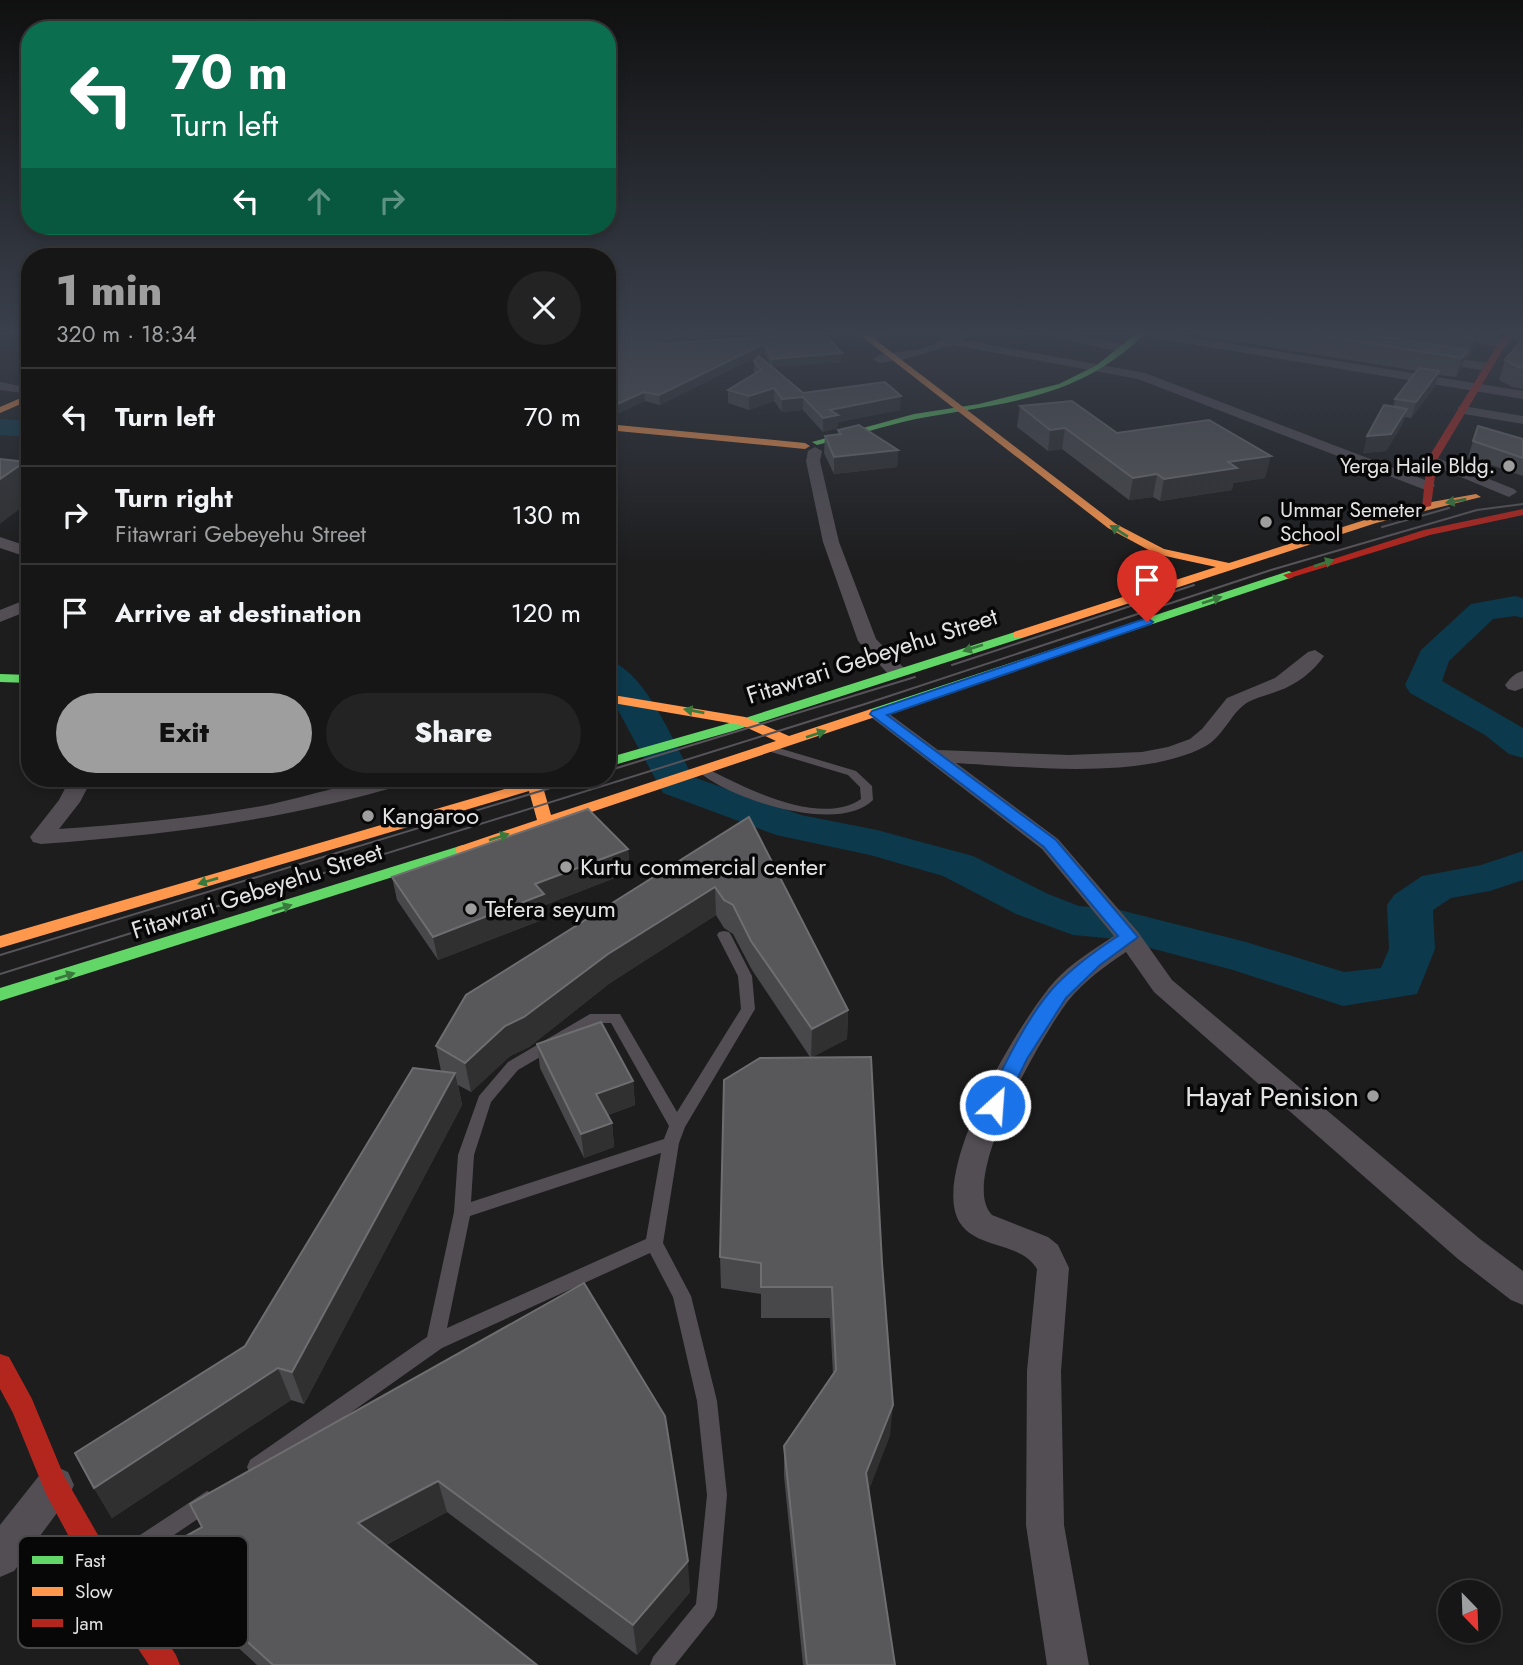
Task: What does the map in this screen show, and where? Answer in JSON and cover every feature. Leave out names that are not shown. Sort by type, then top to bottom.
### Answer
[{"type":"main road","points":[[956,409],[1112,526],[1145,547],[1229,567]]},
{"type":"main road","points":[[616,428],[816,446],[968,409]]},
{"type":"main road","points":[[1426,506],[1432,460],[1463,410]]},
{"type":"main road","points":[[959,411],[1118,549]]},
{"type":"main road","name":"Fitawrari Gebeyehu Street","points":[[616,760],[1426,506],[1516,491]]},
{"type":"main road","name":"Fitawrari Gebeyehu Street","points":[[0,995],[155,948],[699,773],[1165,615],[1392,542],[1523,512]]},
{"type":"main road","points":[[1139,576],[1165,615]]},
{"type":"main road","points":[[1072,616],[1111,634]]},
{"type":"main road","points":[[0,678],[21,678]]},
{"type":"main road","points":[[616,699],[745,721],[790,742]]},
{"type":"main road","name":"Fitawrari Gebeyehu Street","points":[[0,942],[519,787]]},
{"type":"main road","points":[[537,787],[545,822]]},
{"type":"main road","points":[[0,1365],[23,1407],[55,1485],[83,1536]]},
{"type":"main road","points":[[155,1648],[166,1665]]},
{"type":"street","points":[[1226,409],[1356,460],[1428,485]]},
{"type":"street","points":[[1463,410],[1523,421]]},
{"type":"street","points":[[816,446],[813,461],[816,481],[831,542],[864,633],[874,652],[897,672]]},
{"type":"street","points":[[1432,460],[1516,491]]},
{"type":"street","points":[[0,542],[21,549]]},
{"type":"street","points":[[0,617],[21,607]]},
{"type":"street","points":[[932,756],[1092,761],[1177,752],[1211,734],[1230,706],[1242,698],[1283,681],[1315,656]]},
{"type":"street","points":[[877,714],[1050,844],[1129,937],[1158,981],[1184,1006],[1469,1249],[1523,1290]]},
{"type":"street","points":[[77,787],[69,802],[41,837],[192,823],[291,805],[364,787]]},
{"type":"street","points":[[1068,1665],[1045,1525],[1044,1371],[1053,1268],[1049,1258],[1034,1243],[989,1228],[970,1214],[965,1189],[967,1171],[983,1129],[1038,1023],[1059,993],[1093,961],[1129,937]]},
{"type":"street","points":[[0,1557],[55,1485]]},
{"type":"lane","points":[[699,773],[780,806],[835,811],[853,809],[867,800],[866,786],[852,773],[772,749]]},
{"type":"lane","points":[[661,1665],[706,1608],[717,1495],[707,1401],[682,1296],[654,1243],[671,1143],[677,1126],[748,1009],[745,976],[724,935]]},
{"type":"lane","points":[[435,1342],[462,1212],[466,1155],[484,1100],[513,1066],[595,1018],[615,1018],[677,1126]]},
{"type":"lane","points":[[462,1212],[671,1143]]},
{"type":"lane","points":[[155,1536],[435,1342],[654,1243]]},
{"type":"building","points":[[814,409],[837,409],[830,410],[838,415],[823,418]]},
{"type":"building","points":[[1023,409],[1083,409],[1117,433],[1209,420],[1271,456],[1228,462],[1237,468],[1164,479],[1157,474],[1133,478],[1065,428],[1050,430]]},
{"type":"building","points":[[1382,409],[1407,409],[1391,434],[1367,436]]},
{"type":"building","points":[[859,425],[898,450],[834,457],[825,436],[841,434],[838,430]]},
{"type":"building","points":[[1478,426],[1523,439],[1523,458],[1473,441]]},
{"type":"building","points":[[0,459],[21,460],[21,465],[0,479]]},
{"type":"building","points":[[588,809],[628,849],[535,884],[544,894],[433,937],[392,877]]},
{"type":"building","points":[[749,817],[848,1010],[812,1029],[751,941],[733,905],[724,900],[715,887],[608,954],[524,1017],[505,1026],[465,1063],[436,1046],[466,995]]},
{"type":"building","points":[[601,1022],[633,1081],[596,1094],[612,1123],[581,1134],[537,1044]]},
{"type":"building","points":[[871,1057],[893,1405],[866,1473],[895,1665],[807,1665],[784,1446],[836,1370],[832,1287],[761,1287],[761,1263],[720,1257],[724,1080],[760,1058]]},
{"type":"building","points":[[413,1068],[455,1073],[292,1372],[278,1368],[94,1488],[75,1453],[245,1346]]},
{"type":"building","points":[[584,1283],[665,1416],[688,1561],[633,1625],[438,1481],[358,1523],[537,1665],[273,1665],[248,1642],[248,1536],[186,1536],[202,1527],[190,1504]]},
{"type":"waterway","points":[[0,427],[21,428]]},
{"type":"waterway","points":[[1523,608],[1515,606],[1483,611],[1433,657],[1423,685],[1498,727],[1523,746]]},
{"type":"waterway","points":[[616,679],[626,689],[677,785],[791,826],[877,843],[958,866],[1032,904],[1073,920],[1116,924],[1246,958],[1343,989],[1400,982],[1412,949],[1410,905],[1438,886],[1490,877],[1523,864]]},
{"type":"tram line","points":[[616,782],[865,704],[1271,570],[1477,510],[1523,504]]},
{"type":"tram line","points":[[1382,527],[1449,508]]},
{"type":"tram line","points":[[952,665],[1194,585]]},
{"type":"tram line","points":[[616,768],[915,677]]},
{"type":"tram line","points":[[0,955],[554,787]]},
{"type":"tram line","points":[[0,974],[599,787]]},
{"type":"traffic: fast","points":[[817,442],[914,417],[968,409]]},
{"type":"traffic: fast","points":[[873,713],[1289,575]]},
{"type":"traffic: fast","points":[[616,760],[728,728],[1018,635]]},
{"type":"traffic: fast","points":[[0,678],[21,679]]},
{"type":"traffic: fast","points":[[0,995],[463,850]]},
{"type":"traffic: slow","points":[[960,409],[1112,526],[1160,552],[1225,566]]},
{"type":"traffic: slow","points":[[616,428],[805,446]]},
{"type":"traffic: slow","points":[[1018,635],[1372,521],[1426,506],[1476,497]]},
{"type":"traffic: slow","points":[[616,700],[745,721],[790,742]]},
{"type":"traffic: slow","points":[[463,850],[873,713]]},
{"type":"traffic: slow","points":[[0,942],[528,787]]},
{"type":"traffic: slow","points":[[536,787],[545,822]]},
{"type":"traffic: jam","points":[[1426,506],[1432,460],[1463,409]]},
{"type":"traffic: jam","points":[[1289,575],[1428,532],[1523,512]]},
{"type":"traffic: jam","points":[[0,1365],[23,1407],[55,1485],[83,1536]]},
{"type":"traffic: jam","points":[[155,1648],[166,1665]]},
{"type":"place","name":"Yerga Haile Bldg.","points":[[1509,466]]},
{"type":"place","name":"Ummar Semeter School","points":[[1266,522]]},
{"type":"place","name":"Kangaroo","points":[[368,816]]},
{"type":"place","name":"Kurtu commercial center","points":[[566,867]]},
{"type":"place","name":"Tefera seyum","points":[[471,909]]},
{"type":"place","name":"Hayat Penision","points":[[1373,1096]]},
{"type":"route","points":[[995,1105],[1019,1056],[1059,993],[1093,961],[1129,937],[1050,844],[877,714],[1147,622]]}]
